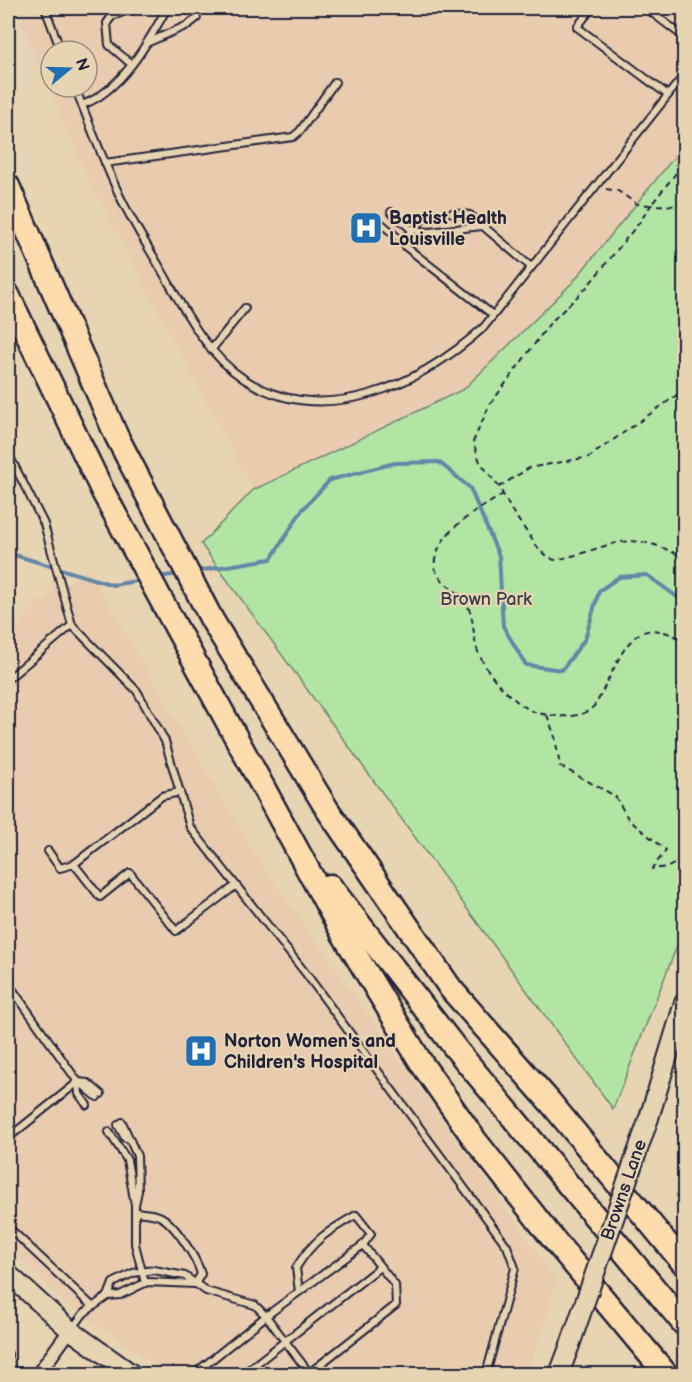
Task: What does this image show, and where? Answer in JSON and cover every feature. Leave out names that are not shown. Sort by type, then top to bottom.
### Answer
[{"type":"highway","points":[[8,186],[116,435],[206,609],[327,808],[451,989],[550,1102],[684,1264]]},
{"type":"highway","points":[[8,296],[130,542],[343,934],[422,1064],[475,1140],[549,1234],[666,1374]]},
{"type":"highway","points":[[281,819],[456,1049],[684,1324]]},
{"type":"street","name":"Browns Lane","points":[[559,1374],[650,1118],[684,1003]]},
{"type":"street","points":[[8,1278],[70,1330],[132,1374]]},
{"type":"street","points":[[38,1374],[70,1330]]},
{"type":"lane","points":[[45,8],[57,39]]},
{"type":"lane","points":[[130,63],[110,45],[107,23],[112,16],[135,8]]},
{"type":"lane","points":[[82,105],[103,96],[130,63],[144,51],[167,8]]},
{"type":"lane","points":[[592,8],[577,27],[668,95]]},
{"type":"lane","points":[[646,8],[684,37]]},
{"type":"lane","points":[[148,42],[188,25],[196,18]]},
{"type":"lane","points":[[80,99],[119,195],[189,319],[211,350],[243,378],[260,388],[298,398],[342,400],[371,395],[419,375],[463,345],[493,315],[684,75]]},
{"type":"lane","points":[[105,164],[293,137],[300,131],[336,82]]},
{"type":"lane","points":[[391,212],[412,230],[429,232],[482,225]]},
{"type":"lane","points":[[452,213],[463,212],[482,225],[531,267]]},
{"type":"lane","points":[[405,243],[412,230],[423,219]]},
{"type":"lane","points":[[382,224],[405,243],[406,247],[493,315]]},
{"type":"lane","points":[[211,350],[244,308]]},
{"type":"lane","points":[[8,453],[44,524],[72,625],[137,691],[165,741],[190,827],[307,975],[507,1246],[515,1268],[486,1374]]},
{"type":"lane","points":[[8,679],[72,625]]},
{"type":"lane","points":[[48,851],[60,868],[74,864],[162,796],[180,792]]},
{"type":"lane","points":[[74,864],[100,897],[130,873],[176,931],[236,886]]},
{"type":"lane","points":[[8,983],[78,1082],[80,1094],[87,1105]]},
{"type":"lane","points":[[8,1138],[78,1082],[88,1083],[99,1096]]},
{"type":"lane","points":[[120,1124],[137,1156],[138,1191],[135,1209]]},
{"type":"lane","points":[[109,1132],[127,1160],[135,1209],[135,1244],[140,1271],[145,1283]]},
{"type":"lane","points":[[135,1209],[159,1215],[169,1223],[198,1262],[201,1274],[195,1284]]},
{"type":"lane","points":[[194,1374],[266,1316],[299,1292],[363,1245],[371,1234],[356,1215],[325,1233],[310,1246],[296,1268],[299,1292]]},
{"type":"lane","points":[[8,1227],[92,1306]]},
{"type":"lane","points":[[108,1296],[113,1283],[140,1271],[154,1270],[185,1276],[206,1291],[255,1305],[266,1316],[309,1374],[396,1305],[395,1286],[363,1245]]},
{"type":"lane","points":[[243,1374],[380,1267]]},
{"type":"lane","points":[[70,1330],[92,1306],[108,1296],[120,1295],[145,1283],[166,1281],[195,1284]]},
{"type":"lane","points":[[8,1354],[8,1369]]},
{"type":"path","points":[[684,164],[586,288],[550,323],[489,406],[479,424],[473,442],[480,462],[541,552],[554,560],[584,554],[612,542],[629,539],[646,542],[684,558]]},
{"type":"path","points":[[598,183],[607,190],[618,191],[637,204],[684,206]]},
{"type":"path","points":[[499,487],[529,468],[589,457],[684,390]]},
{"type":"path","points":[[503,494],[466,518],[439,543],[434,567],[446,586],[464,600],[472,619],[477,649],[493,677],[526,708],[547,715],[567,717],[593,708],[628,644],[639,632],[654,628],[684,641]]},
{"type":"path","points":[[547,715],[555,737],[560,766],[615,796],[629,820],[666,850],[652,869],[668,867],[684,859]]},
{"type":"shaded area","name":"Baptist Health Louisville","points":[[15,8],[684,8],[684,145],[573,282],[464,389],[253,490],[86,174],[54,99],[99,99],[99,39],[39,39],[39,64]]},
{"type":"shaded area","name":"Norton Women's and Children's Hospital","points":[[88,570],[257,858],[557,1281],[528,1374],[169,1374],[65,1303],[8,1244],[8,637],[41,599]]},
{"type":"shaded area","points":[[8,1313],[15,1321],[17,1364],[9,1374]]},
{"type":"green space","name":"Brown Park","points":[[684,145],[684,928],[613,1109],[201,544],[253,490],[464,389],[573,282]]},
{"type":"waterway","points":[[197,571],[271,559],[302,510],[330,480],[395,463],[439,462],[470,488],[499,556],[503,626],[526,665],[562,670],[585,639],[599,591],[619,577],[647,575],[684,602]]},
{"type":"waterway","points":[[8,553],[113,585],[142,580]]},
{"type":"waterway","points":[[158,577],[180,574]]},
{"type":"place","name":"Baptist Health Louisville","points":[[366,228]]},
{"type":"place","name":"Norton Women's and Children's Hospital","points":[[201,1051]]}]
